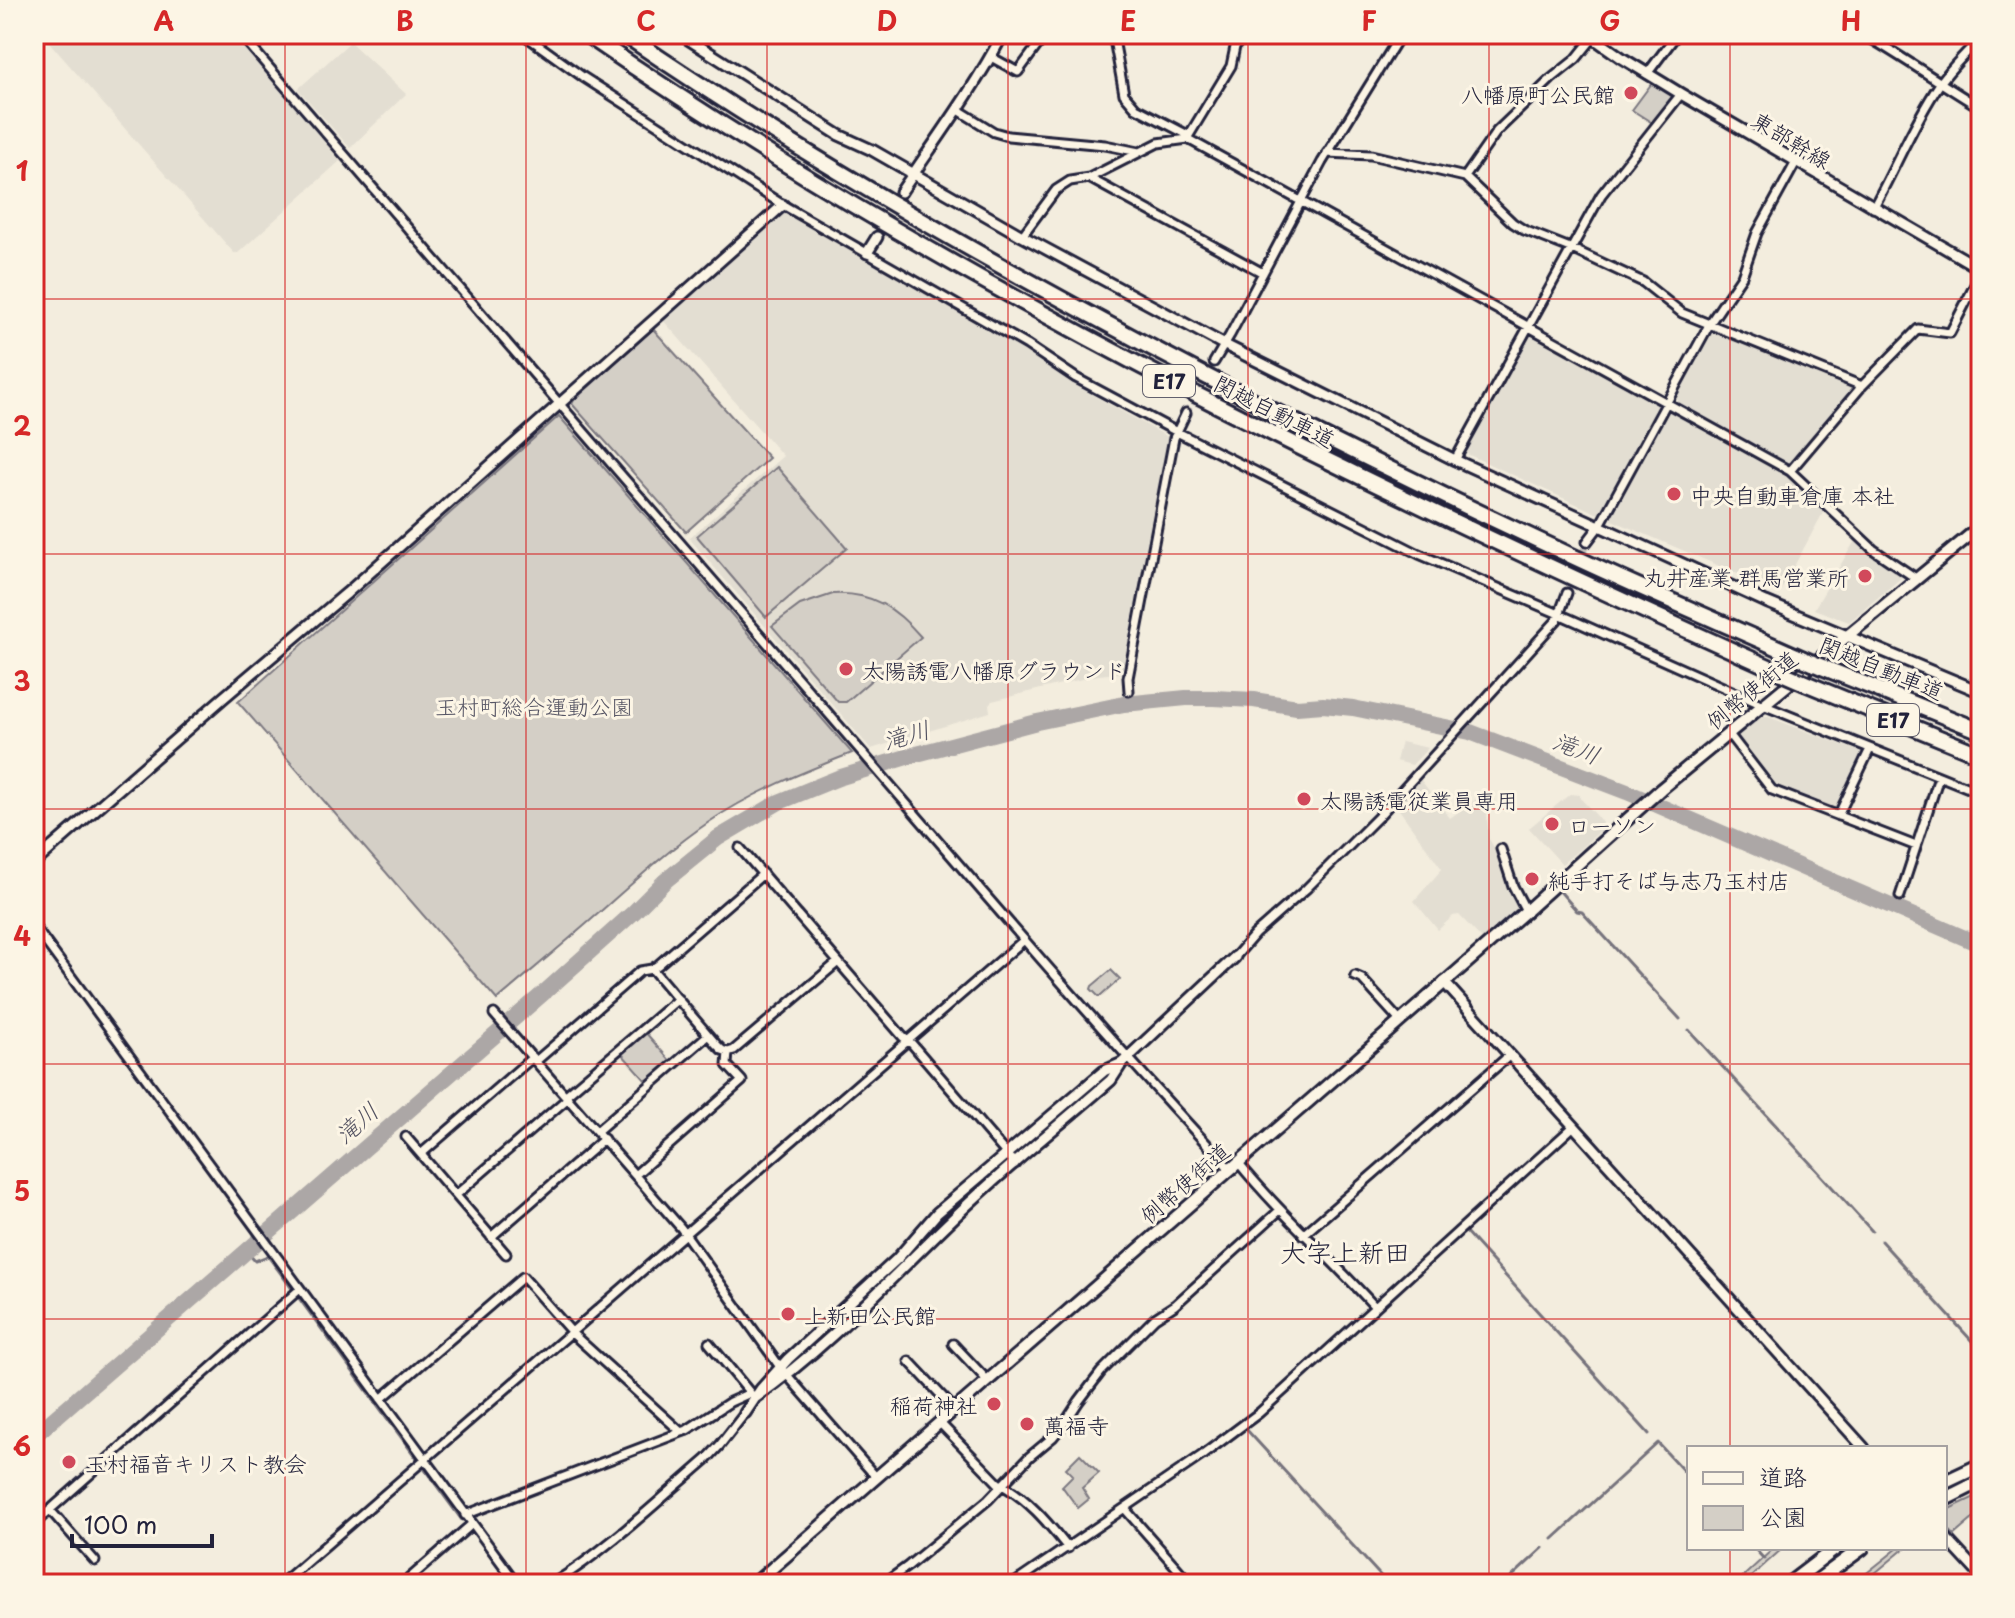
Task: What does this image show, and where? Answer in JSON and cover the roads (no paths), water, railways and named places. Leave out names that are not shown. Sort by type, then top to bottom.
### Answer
[{"type":"highway","name":"関越自動車道","points":[[586,34],[706,115],[838,196],[1138,365],[1413,504],[1564,575],[1805,683],[1981,755]]},
{"type":"highway","name":"関越自動車道","points":[[624,34],[852,180],[1047,291],[1304,426],[1575,558],[1822,667],[1981,731]]},
{"type":"highway","points":[[1947,1481],[1981,1465]]},
{"type":"highway","points":[[1947,1498],[1981,1481]]},
{"type":"highway","points":[[1789,1584],[1833,1550]]},
{"type":"highway","points":[[1813,1584],[1859,1550]]},
{"type":"main road","name":"例幣使街道","points":[[754,1584],[1526,911],[1657,792],[1981,526]]},
{"type":"street","points":[[240,34],[869,760],[1124,1060],[1341,1269],[1375,1307]]},
{"type":"street","points":[[523,34],[583,77],[783,205],[1034,348],[1076,378],[1177,432],[1419,554],[1763,705],[1981,793]]},
{"type":"street","points":[[680,34],[839,135],[872,150],[1022,236],[1223,344],[1455,460],[1766,602],[1980,691]]},
{"type":"street","points":[[901,192],[1003,34]]},
{"type":"street","points":[[991,57],[1018,72],[1046,34]]},
{"type":"street","points":[[1113,34],[1124,94],[1136,108],[1790,471],[1874,550],[1917,579]]},
{"type":"street","points":[[1022,236],[1056,190],[1070,181],[1089,178],[1158,143],[1188,137],[1231,66],[1235,47],[1243,34]]},
{"type":"street","points":[[1214,362],[1327,153],[1401,34]]},
{"type":"street","points":[[1647,74],[1677,34]]},
{"type":"street","points":[[1863,34],[1981,108]]},
{"type":"street","points":[[1465,177],[1497,131],[1576,59],[1590,36]]},
{"type":"street","name":"東部幹線","points":[[1590,36],[1647,74],[1981,271]]},
{"type":"street","points":[[1873,208],[1940,83],[1981,37]]},
{"type":"street","points":[[1455,460],[1601,195],[1681,94]]},
{"type":"street","points":[[957,109],[994,132],[1008,136],[1105,145],[1139,152]]},
{"type":"street","points":[[1327,153],[1371,155],[1465,177],[1524,230],[1643,282],[1682,313],[1862,386]]},
{"type":"street","points":[[1587,542],[1600,525],[1710,323],[1742,276],[1757,233],[1796,162]]},
{"type":"street","points":[[1089,178],[1263,273]]},
{"type":"street","points":[[34,863],[347,593],[783,205]]},
{"type":"street","points":[[867,253],[877,237]]},
{"type":"street","points":[[1790,471],[1862,386],[1918,329],[1950,333],[1981,271]]},
{"type":"street","points":[[1129,691],[1128,678],[1174,438],[1186,413]]},
{"type":"street","points":[[784,1371],[897,1259],[937,1213],[1104,1071],[1124,1060],[1306,889],[1376,819],[1557,620],[1567,593]]},
{"type":"street","points":[[1728,733],[1772,790],[1916,846]]},
{"type":"street","points":[[1838,816],[1870,749]]},
{"type":"street","points":[[1900,896],[1939,777]]},
{"type":"street","points":[[740,848],[1015,1164]]},
{"type":"street","points":[[1501,849],[1513,886],[1526,911]]},
{"type":"street","points":[[421,1154],[640,971],[652,969],[763,874]]},
{"type":"street","points":[[34,926],[517,1584]]},
{"type":"street","points":[[281,1584],[1024,940]]},
{"type":"street","points":[[652,969],[708,1035],[728,1052],[838,962]]},
{"type":"street","points":[[1355,976],[1362,979],[1400,1021]]},
{"type":"street","points":[[1444,982],[1862,1446]]},
{"type":"street","points":[[456,1195],[678,999]]},
{"type":"street","points":[[496,1015],[685,1234],[784,1371],[876,1477]]},
{"type":"street","points":[[597,1131],[708,1035]]},
{"type":"street","points":[[635,1175],[742,1081],[727,1065],[728,1052]]},
{"type":"street","points":[[1303,1235],[1510,1055]]},
{"type":"street","points":[[552,1584],[571,1572],[707,1459],[745,1413],[753,1396],[850,1319],[963,1209],[1111,1080],[1124,1060]]},
{"type":"street","points":[[1013,1584],[1259,1413],[1574,1126]]},
{"type":"street","points":[[406,1137],[506,1254]]},
{"type":"street","points":[[491,1237],[604,1139]]},
{"type":"street","points":[[883,1584],[1003,1485],[1053,1437],[1101,1372],[1155,1318],[1175,1305],[1280,1210]]},
{"type":"street","points":[[381,1399],[523,1277],[572,1332],[681,1432]]},
{"type":"street","points":[[34,1524],[300,1289]]},
{"type":"street","points":[[709,1343],[753,1396]]},
{"type":"street","points":[[953,1344],[988,1381]]},
{"type":"street","points":[[909,1361],[955,1410]]},
{"type":"street","points":[[465,1515],[681,1432],[741,1396],[753,1396]]},
{"type":"street","points":[[939,1422],[998,1483],[1011,1489],[1051,1526],[1068,1548]]},
{"type":"street","points":[[1125,1509],[1191,1584]]},
{"type":"street","points":[[50,1510],[95,1561]]},
{"type":"street","points":[[403,1584],[472,1524]]},
{"type":"street","points":[[1947,1539],[1981,1576]]},
{"type":"street","points":[[1176,1584],[1184,1576]]},
{"type":"waterway","name":"滝川","points":[[34,1436],[547,990],[665,881],[718,838],[779,802],[838,778],[1037,722],[1124,704],[1213,698],[1297,707],[1323,705],[1353,708],[1470,732],[1627,792],[1981,945]]},
{"type":"waterway","points":[[1536,909],[1558,889],[1680,1019]]},
{"type":"waterway","points":[[1454,981],[1515,927]]},
{"type":"waterway","points":[[1689,1030],[1872,1231]]},
{"type":"waterway","points":[[1465,1231],[1649,1434]]},
{"type":"waterway","points":[[1881,1241],[1981,1351]]},
{"type":"waterway","points":[[246,1251],[255,1261],[268,1256],[462,1520]]},
{"type":"waterway","points":[[671,1439],[688,1435],[727,1410]]},
{"type":"waterway","points":[[1246,1429],[1388,1584]]},
{"type":"waterway","points":[[1553,1539],[1658,1443],[1687,1475]]},
{"type":"waterway","points":[[1504,1584],[1543,1548]]},
{"type":"waterway","points":[[1756,1550],[1764,1559]]},
{"type":"tunnel","points":[[877,237],[896,202]]},
{"type":"tunnel","points":[[1186,413],[1214,362]]},
{"type":"tunnel","points":[[1567,593],[1587,542]]},
{"type":"place","name":"八幡原町公民館","points":[[1631,93]]},
{"type":"place","name":"中央自動車倉庫 本社","points":[[1674,494]]},
{"type":"place","name":"丸井産業 群馬営業所","points":[[1865,576]]},
{"type":"place","name":"太陽誘電八幡原グラウンド","points":[[846,669]]},
{"type":"place","name":"太陽誘電従業員専用","points":[[1304,799]]},
{"type":"place","name":"ローソン","points":[[1552,824]]},
{"type":"place","name":"純手打そば与志乃玉村店","points":[[1532,879]]},
{"type":"place","name":"上新田公民館","points":[[788,1314]]},
{"type":"place","name":"稲荷神社","points":[[994,1404]]},
{"type":"place","name":"萬福寺","points":[[1027,1424]]},
{"type":"place","name":"玉村福音キリスト教会","points":[[69,1462]]},
{"type":"district","name":"大字上新田","points":[[1345,1251]]},
{"type":"park label","name":"玉村町総合運動公園","points":[[534,705]]}]
